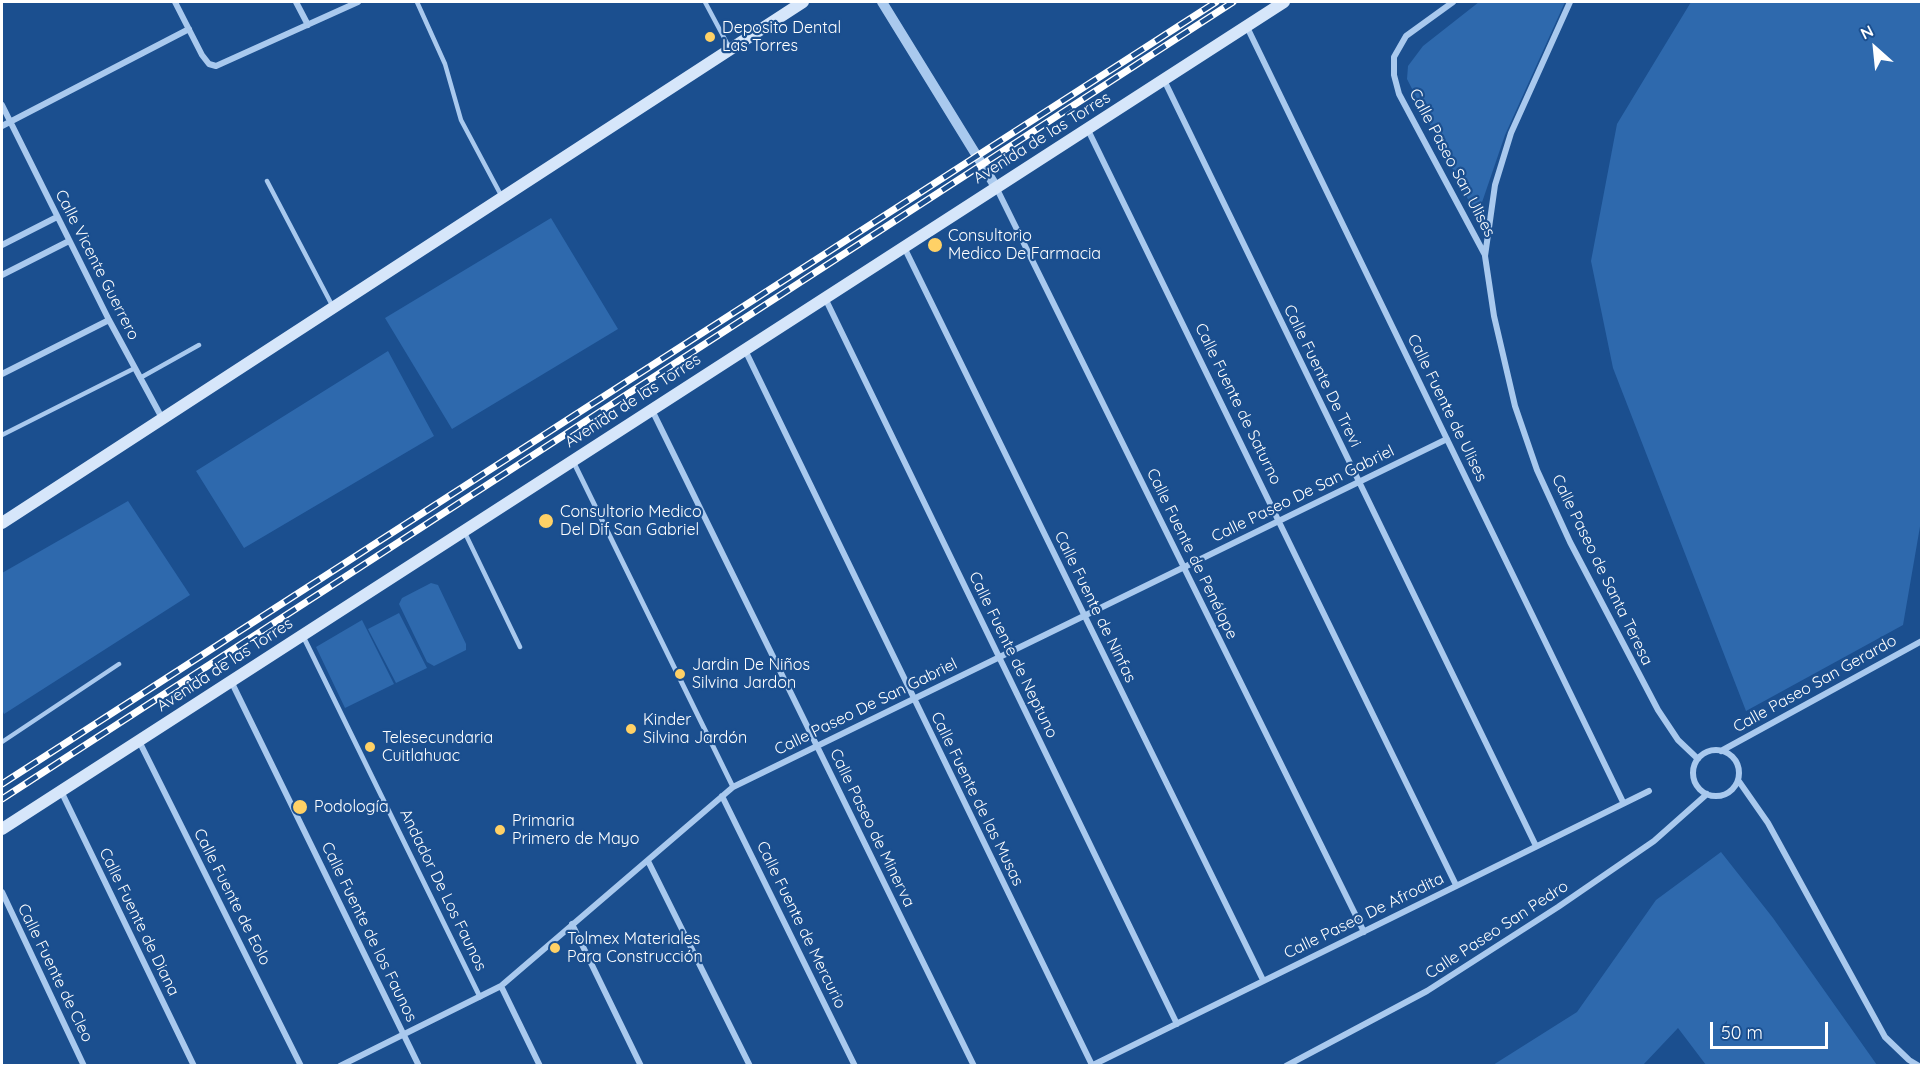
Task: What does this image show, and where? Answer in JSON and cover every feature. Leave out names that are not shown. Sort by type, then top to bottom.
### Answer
[{"type":"main road","points":[[2,523],[803,2]]},
{"type":"main road","name":"Avenida de las Torres","points":[[2,829],[651,408],[745,350],[1284,2]]},
{"type":"street","points":[[175,2],[209,64],[226,63],[358,2]]},
{"type":"street","points":[[296,2],[308,25]]},
{"type":"street","points":[[882,2],[996,187]]},
{"type":"street","name":"Calle Paseo San Ulises","points":[[1453,2],[1406,36],[1394,57],[1394,75],[1399,94],[1485,255]]},
{"type":"street","name":"Calle Paseo de Santa Teresa","points":[[1570,2],[1511,133],[1495,185],[1485,255],[1494,316],[1515,406],[1537,470],[1595,592],[1658,710],[1678,740],[1698,759]]},
{"type":"street","name":"Calle Fuente de Ulises","points":[[1246,26],[1623,802]]},
{"type":"street","points":[[2,126],[189,30]]},
{"type":"street","name":"Calle Fuente De Trevi","points":[[1163,79],[1536,846]]},
{"type":"street","name":"Calle Vicente Guerrero","points":[[2,105],[109,320],[162,418]]},
{"type":"street","name":"Calle Fuente de Saturno","points":[[1088,130],[1456,885]]},
{"type":"street","name":"Calle Fuente de Penélope","points":[[996,187],[1364,932]]},
{"type":"street","points":[[2,245],[57,217]]},
{"type":"street","points":[[2,275],[69,241]]},
{"type":"street","name":"Calle Fuente de Ninfas","points":[[904,247],[1263,980]]},
{"type":"street","name":"Calle Fuente de Neptuno","points":[[825,298],[1177,1024]]},
{"type":"street","points":[[2,374],[109,320]]},
{"type":"street","name":"Calle Fuente de las Musas","points":[[745,350],[1091,1065]]},
{"type":"street","name":"Calle Paseo de Minerva","points":[[651,408],[974,1065]]},
{"type":"street","name":"Calle Paseo De San Gabriel","points":[[340,1065],[501,986],[733,787],[1447,439]]},
{"type":"street","points":[[572,460],[733,787]]},
{"type":"street","name":"Andador De Los Faunos","points":[[302,635],[480,997]]},
{"type":"street","name":"Calle Paseo San Gerardo","points":[[1721,751],[1922,641]]},
{"type":"street","name":"Calle Fuente de los Faunos","points":[[230,680],[419,1065]]},
{"type":"street","name":"Calle Fuente de Eolo","points":[[139,741],[301,1065]]},
{"type":"street","points":[[1738,780],[1729,793],[1721,796],[1707,794],[1694,782],[1694,766],[1705,753],[1721,751],[1733,758],[1737,764],[1738,780],[1768,823],[1885,1037],[1909,1060],[1919,1065]]},
{"type":"street","name":"Calle Fuente de Diana","points":[[61,791],[194,1065]]},
{"type":"street","name":"Calle Paseo De Afrodita","points":[[1091,1065],[1649,791]]},
{"type":"street","name":"Calle Paseo San Pedro","points":[[1286,1065],[1427,991],[1558,908],[1654,841],[1707,794]]},
{"type":"street","name":"Calle Fuente de Mercurio","points":[[722,796],[855,1065]]},
{"type":"street","points":[[648,861],[750,1065]]},
{"type":"street","name":"Calle Fuente de Cleo","points":[[2,892],[84,1065]]},
{"type":"street","points":[[572,924],[641,1065]]},
{"type":"street","points":[[501,986],[540,1065]]},
{"type":"lane","points":[[417,2],[445,64],[460,120],[502,197]]},
{"type":"lane","points":[[705,2],[730,49]]},
{"type":"lane","points":[[267,181],[333,307]]},
{"type":"lane","points":[[140,378],[199,345]]},
{"type":"lane","points":[[2,435],[135,368]]},
{"type":"lane","points":[[464,530],[520,647]]},
{"type":"lane","points":[[2,742],[119,664]]},
{"type":"shaded area","points":[[1479,2],[1565,2],[1505,135],[1477,217],[1407,79],[1408,66],[1423,46]]},
{"type":"shaded area","points":[[1691,2],[1921,2],[1922,515],[1903,625],[1746,711],[1613,368],[1591,261],[1617,124]]},
{"type":"shaded area","points":[[551,218],[618,329],[452,429],[385,318]]},
{"type":"shaded area","points":[[388,351],[434,436],[244,548],[196,471]]},
{"type":"shaded area","points":[[128,501],[190,595],[4,714],[2,710],[2,573]]},
{"type":"shaded area","points":[[431,583],[438,585],[466,644],[466,650],[434,666],[427,662],[399,604],[402,598]]},
{"type":"shaded area","points":[[399,613],[427,668],[396,683],[368,629]]},
{"type":"shaded area","points":[[362,620],[394,684],[345,708],[316,647]]},
{"type":"shaded area","points":[[1721,852],[1773,918],[1877,1065],[1706,1065],[1678,1028],[1643,1065],[1493,1065],[1577,1012],[1656,900]]},
{"type":"railway","points":[[2,784],[1216,2]]},
{"type":"railway","points":[[2,799],[1233,2]]},
{"type":"place","name":"Deposito Dental Las Torres","points":[[710,37]]},
{"type":"place","name":"Consultorio Medico De Farmacia","points":[[935,245]]},
{"type":"place","name":"Consultorio Medico Del Dif San Gabriel","points":[[546,521]]},
{"type":"place","name":"Jardin De Niños Silvina Jardon","points":[[680,674]]},
{"type":"place","name":"Kinder Silvina Jardón","points":[[631,729]]},
{"type":"place","name":"Telesecundaria Cuitlahuac","points":[[370,747]]},
{"type":"place","name":"Podología","points":[[300,807]]},
{"type":"place","name":"Primaria Primero de Mayo","points":[[500,830]]},
{"type":"place","name":"Tolmex Materiales Para Construcción","points":[[555,948]]}]
